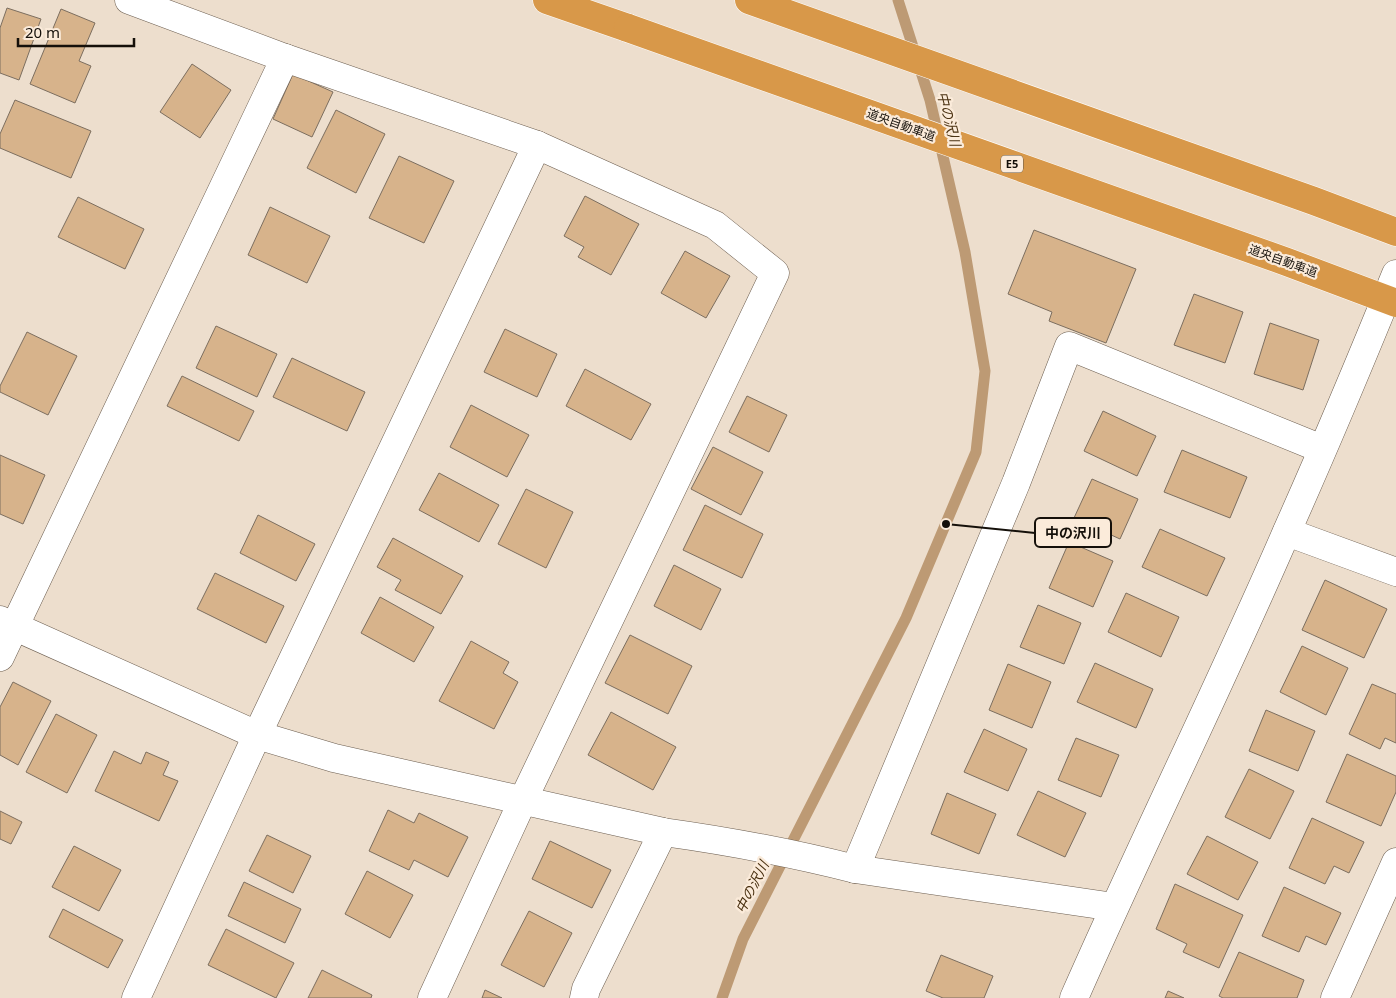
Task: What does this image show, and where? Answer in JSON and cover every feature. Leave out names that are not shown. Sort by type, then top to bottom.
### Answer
[{"type":"highway","name":"道央自動車道","points":[[546,0],[1287,262],[1396,303]]},
{"type":"highway","points":[[749,0],[1295,194],[1396,232]]},
{"type":"street","points":[[129,0],[285,58],[537,145],[715,225],[775,273],[523,800],[432,998]]},
{"type":"street","points":[[0,657],[7,623],[285,58]]},
{"type":"street","points":[[136,998],[257,735],[537,145]]},
{"type":"street","points":[[1074,998],[1287,532],[1348,392],[1396,274]]},
{"type":"street","points":[[855,869],[1016,483],[1069,346],[1322,449]]},
{"type":"street","points":[[1287,532],[1396,572]]},
{"type":"street","points":[[7,623],[257,735],[334,758],[663,832],[710,838],[855,869],[1114,907]]},
{"type":"street","points":[[584,998],[586,989],[663,832]]},
{"type":"street","points":[[1335,998],[1396,862]]},
{"type":"building","points":[[7,8],[41,19],[19,80],[0,73],[0,28]]},
{"type":"building","points":[[61,9],[95,23],[79,61],[91,66],[75,103],[30,84]]},
{"type":"building","points":[[192,64],[231,90],[200,138],[160,112]]},
{"type":"building","points":[[293,74],[333,92],[312,137],[273,119]]},
{"type":"building","points":[[15,100],[91,131],[71,178],[0,148],[0,134]]},
{"type":"building","points":[[336,110],[385,134],[356,193],[307,168]]},
{"type":"building","points":[[399,156],[454,181],[424,243],[369,218]]},
{"type":"building","points":[[585,196],[639,224],[611,275],[578,257],[584,247],[564,236]]},
{"type":"building","points":[[78,197],[144,229],[125,269],[58,237]]},
{"type":"building","points":[[270,207],[330,236],[307,283],[248,255]]},
{"type":"building","points":[[1034,230],[1136,269],[1106,343],[1049,321],[1052,312],[1008,294]]},
{"type":"building","points":[[685,251],[730,276],[706,318],[661,293]]},
{"type":"building","points":[[1194,294],[1243,312],[1225,363],[1174,345]]},
{"type":"building","points":[[1270,323],[1319,340],[1303,390],[1254,374]]},
{"type":"building","points":[[216,326],[277,354],[257,397],[196,368]]},
{"type":"building","points":[[505,329],[557,354],[537,397],[484,372]]},
{"type":"building","points":[[27,332],[77,356],[48,415],[0,392],[0,386]]},
{"type":"building","points":[[292,358],[365,392],[347,431],[273,397]]},
{"type":"building","points":[[585,369],[651,404],[631,440],[566,406]]},
{"type":"building","points":[[182,376],[254,411],[239,441],[167,406]]},
{"type":"building","points":[[747,396],[787,415],[769,452],[729,432]]},
{"type":"building","points":[[471,405],[529,435],[507,477],[450,447]]},
{"type":"building","points":[[1103,411],[1156,436],[1137,476],[1084,451]]},
{"type":"building","points":[[713,447],[763,472],[741,515],[691,489]]},
{"type":"building","points":[[1182,450],[1247,477],[1230,518],[1164,492]]},
{"type":"building","points":[[0,455],[45,475],[23,524],[0,514]]},
{"type":"building","points":[[439,473],[499,505],[479,542],[419,510]]},
{"type":"building","points":[[1092,479],[1138,499],[1120,539],[1074,518]]},
{"type":"building","points":[[526,489],[573,512],[546,568],[498,544]]},
{"type":"building","points":[[705,505],[763,534],[742,578],[683,550]]},
{"type":"building","points":[[258,515],[315,544],[296,581],[240,553]]},
{"type":"building","points":[[1160,529],[1225,558],[1207,596],[1142,567]]},
{"type":"building","points":[[393,538],[463,576],[441,614],[395,590],[401,580],[377,567]]},
{"type":"building","points":[[1069,542],[1113,561],[1093,607],[1049,588]]},
{"type":"building","points":[[674,565],[721,589],[701,630],[654,606]]},
{"type":"building","points":[[215,573],[284,606],[266,643],[197,609]]},
{"type":"building","points":[[1325,580],[1387,609],[1364,658],[1302,630]]},
{"type":"building","points":[[1126,593],[1179,617],[1161,657],[1108,632]]},
{"type":"building","points":[[380,597],[434,627],[414,662],[361,633]]},
{"type":"building","points":[[1038,605],[1081,623],[1064,664],[1020,647]]},
{"type":"building","points":[[630,635],[692,666],[668,714],[605,683]]},
{"type":"building","points":[[471,641],[509,662],[503,673],[518,682],[494,729],[439,701]]},
{"type":"building","points":[[1302,646],[1348,668],[1326,715],[1280,692]]},
{"type":"building","points":[[1095,663],[1153,689],[1136,728],[1077,702]]},
{"type":"building","points":[[1008,664],[1051,682],[1032,728],[989,710]]},
{"type":"building","points":[[13,682],[51,701],[18,765],[0,755],[0,707]]},
{"type":"building","points":[[1372,684],[1396,694],[1396,743],[1385,738],[1380,749],[1349,734]]},
{"type":"building","points":[[1266,710],[1315,731],[1298,771],[1249,751]]},
{"type":"building","points":[[611,712],[676,747],[653,790],[588,755]]},
{"type":"building","points":[[56,714],[97,735],[67,793],[26,772]]},
{"type":"building","points":[[984,729],[1027,749],[1008,791],[964,772]]},
{"type":"building","points":[[1076,738],[1119,755],[1101,797],[1058,780]]},
{"type":"building","points":[[114,751],[141,764],[146,752],[169,762],[163,775],[178,781],[159,821],[95,791]]},
{"type":"building","points":[[1347,754],[1396,776],[1396,792],[1381,826],[1326,802]]},
{"type":"building","points":[[1249,769],[1294,791],[1270,839],[1225,817]]},
{"type":"building","points":[[1038,791],[1086,813],[1065,857],[1017,835]]},
{"type":"building","points":[[947,793],[996,814],[979,854],[931,834]]},
{"type":"building","points":[[388,810],[414,823],[419,813],[468,837],[448,877],[414,860],[409,870],[369,851]]},
{"type":"building","points":[[0,811],[22,822],[11,844],[0,839]]},
{"type":"building","points":[[1312,818],[1364,842],[1349,873],[1334,866],[1325,884],[1289,868]]},
{"type":"building","points":[[267,835],[311,856],[293,893],[249,871]]},
{"type":"building","points":[[1207,836],[1258,862],[1238,900],[1187,874]]},
{"type":"building","points":[[550,841],[611,870],[592,908],[532,879]]},
{"type":"building","points":[[74,846],[121,870],[99,911],[52,887]]},
{"type":"building","points":[[367,871],[413,895],[390,938],[345,914]]},
{"type":"building","points":[[244,882],[301,909],[285,943],[228,916]]},
{"type":"building","points":[[1175,884],[1243,915],[1219,968],[1183,952],[1187,944],[1156,929]]},
{"type":"building","points":[[1284,887],[1341,913],[1326,945],[1306,936],[1299,952],[1262,936]]},
{"type":"building","points":[[63,909],[123,940],[108,968],[49,937]]},
{"type":"building","points":[[529,911],[572,933],[544,987],[501,965]]},
{"type":"building","points":[[226,929],[294,963],[276,998],[208,965]]},
{"type":"building","points":[[1239,952],[1304,980],[1297,998],[1223,998],[1219,996]]},
{"type":"building","points":[[941,955],[993,976],[984,998],[943,998],[926,991]]},
{"type":"building","points":[[322,970],[372,995],[371,998],[308,998]]},
{"type":"building","points":[[485,990],[502,998],[482,998]]},
{"type":"building","points":[[1168,991],[1184,998],[1165,998]]},
{"type":"waterway","name":"中の沢川","points":[[722,998],[743,939],[906,618],[976,452],[985,371],[965,252],[930,100],[898,0]]},
{"type":"place","name":"中の沢川","points":[[946,524]]}]
